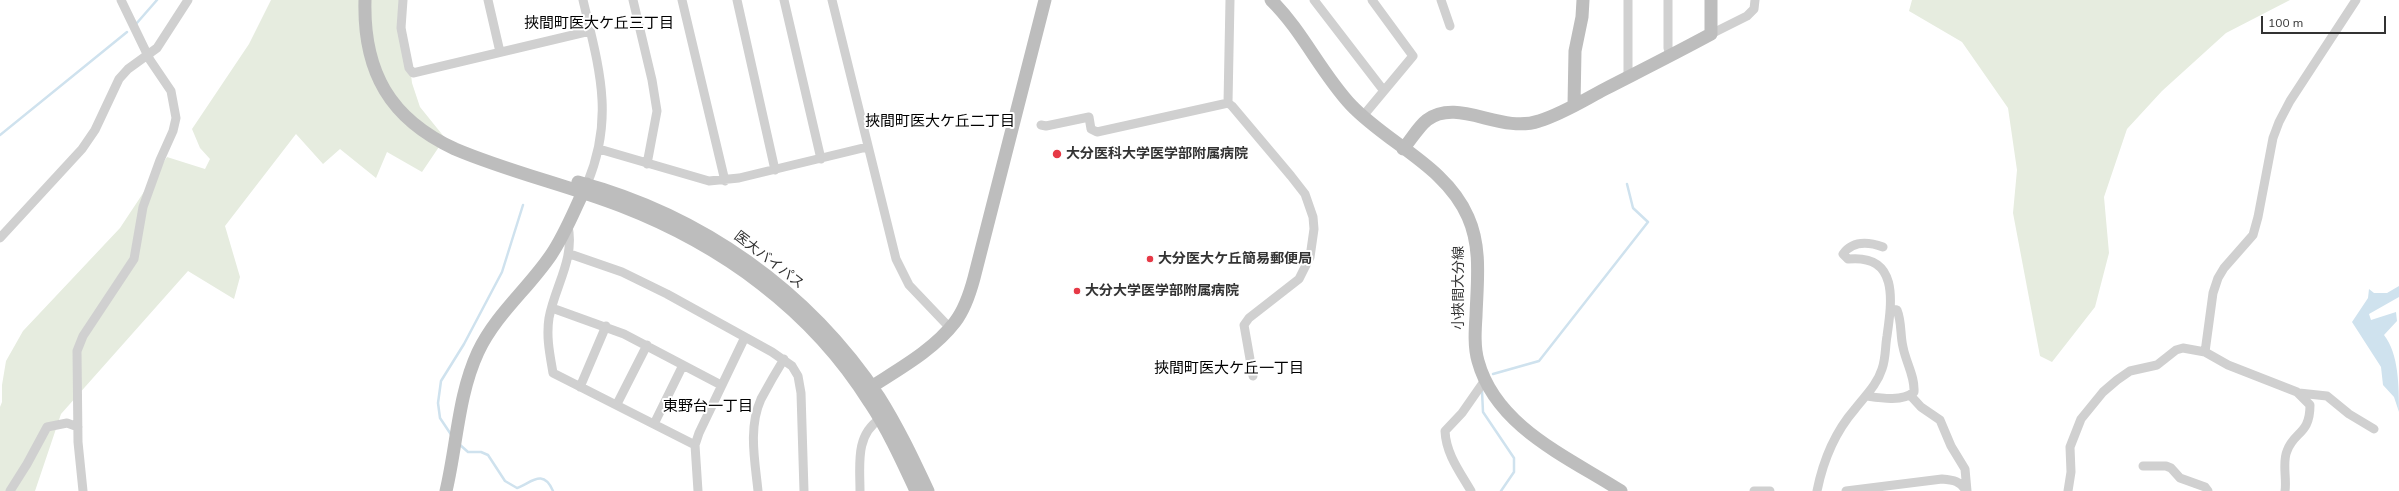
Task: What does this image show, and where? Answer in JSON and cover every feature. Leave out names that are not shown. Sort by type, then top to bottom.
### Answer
[{"type":"main road","name":"医大バイパス","points":[[365,0],[366,32],[372,63],[378,81],[397,108],[414,124],[437,140],[460,151],[504,166],[549,174],[585,188],[665,224],[713,250],[743,269],[770,290],[803,321],[868,390],[902,438],[928,491]]},
{"type":"main road","points":[[868,390],[922,352],[950,328],[960,315],[970,293],[1045,0]]},
{"type":"main road","name":"小挾間大分線","points":[[1271,0],[1335,85],[1363,116],[1444,182],[1468,217],[1476,247],[1477,360],[1485,380],[1497,402],[1520,427],[1622,491]]},
{"type":"main road","points":[[1574,105],[1575,51],[1582,17],[1583,0]]},
{"type":"main road","points":[[1403,148],[1427,120],[1441,113],[1460,111],[1500,123],[1519,124],[1539,121],[1574,105],[1711,34],[1711,0]]},
{"type":"main road","points":[[446,491],[464,394],[478,353],[496,321],[551,256],[568,226],[585,188]]},
{"type":"main road","name":"医大バイパス","points":[[868,390],[880,419],[916,491]]},
{"type":"street","points":[[83,491],[78,427],[77,351],[84,336],[134,260],[143,207],[174,127],[176,114],[173,96],[148,56],[121,0]]},
{"type":"street","points":[[0,238],[82,149],[99,122],[119,79],[128,69],[148,56],[157,48],[188,0]]},
{"type":"street","points":[[403,0],[401,28],[409,68],[413,73],[590,31]]},
{"type":"street","points":[[488,0],[500,52]]},
{"type":"street","points":[[583,0],[602,80],[603,120],[599,149],[585,188]]},
{"type":"street","points":[[633,0],[652,80],[657,111],[647,164]]},
{"type":"street","points":[[682,0],[725,181]]},
{"type":"street","points":[[737,0],[775,170]]},
{"type":"street","points":[[784,0],[822,158]]},
{"type":"street","points":[[832,0],[867,147],[899,267],[909,285],[950,328]]},
{"type":"street","points":[[1228,103],[1230,0]]},
{"type":"street","points":[[1314,0],[1384,91]]},
{"type":"street","points":[[1363,116],[1413,56],[1372,0]]},
{"type":"street","points":[[1441,0],[1450,26]]},
{"type":"street","points":[[1628,0],[1628,77]]},
{"type":"street","points":[[1668,0],[1668,48],[1670,56]]},
{"type":"street","points":[[1711,34],[1747,16],[1754,9],[1754,0]]},
{"type":"street","points":[[2205,352],[2213,293],[2218,278],[2224,268],[2253,235],[2258,217],[2273,138],[2279,122],[2290,100],[2356,0]]},
{"type":"street","points":[[1041,125],[1046,126],[1089,117],[1091,130],[1097,132],[1228,103]]},
{"type":"street","points":[[1228,103],[1292,176],[1305,194],[1313,217],[1314,229],[1310,257],[1299,279],[1249,318],[1244,325],[1253,376]]},
{"type":"street","points":[[599,149],[710,181],[725,181],[867,147]]},
{"type":"street","points":[[568,226],[571,239],[570,254],[552,308],[548,333],[553,373],[617,404],[695,445]]},
{"type":"street","points":[[1817,491],[1824,464],[1836,436],[1866,396],[1882,370],[1891,309],[1890,290],[1879,265],[1872,260],[1861,257],[1848,258],[1843,254],[1847,249],[1855,244],[1869,242],[1883,247]]},
{"type":"street","points":[[570,254],[622,272],[745,337],[784,359],[792,366],[798,376],[801,393],[804,491]]},
{"type":"street","points":[[552,308],[606,326],[647,345],[721,385]]},
{"type":"street","points":[[1866,396],[1892,398],[1910,395],[1914,392],[1913,376],[1903,349],[1900,318],[1897,310],[1891,309]]},
{"type":"street","points":[[580,387],[606,326]]},
{"type":"street","points":[[698,491],[695,445],[721,385],[745,337]]},
{"type":"street","points":[[617,404],[647,345]]},
{"type":"street","points":[[2068,491],[2071,472],[2070,448],[2081,419],[2103,392],[2130,372],[2157,365],[2176,350],[2182,348],[2205,352],[2228,365],[2299,393],[2327,396],[2349,414],[2374,429]]},
{"type":"street","points":[[758,491],[754,446],[757,414],[761,400],[784,359]]},
{"type":"street","points":[[654,424],[683,365]]},
{"type":"street","points":[[1471,491],[1457,469],[1447,444],[1445,431],[1462,412],[1485,380]]},
{"type":"street","points":[[2285,491],[2287,477],[2285,455],[2287,448],[2305,430],[2310,414],[2310,405],[2299,393]]},
{"type":"street","points":[[1910,395],[1921,407],[1940,420],[1951,446],[1965,469],[1966,491]]},
{"type":"street","points":[[860,491],[861,444],[867,430],[880,419]]},
{"type":"street","points":[[10,491],[27,464],[47,427],[67,423],[78,427]]},
{"type":"street","points":[[2143,466],[2166,466],[2171,468],[2180,478],[2205,488],[2208,491]]},
{"type":"street","points":[[1846,491],[1920,487],[1954,480],[1962,484],[1966,491]]},
{"type":"street","points":[[1754,491],[1770,491]]},
{"type":"shaded area","points":[[271,0],[402,0],[412,83],[420,107],[445,138],[422,172],[387,152],[376,178],[340,149],[323,164],[296,134],[225,226],[240,277],[234,299],[188,271],[61,414],[35,491],[0,491],[0,407],[2,402],[2,385],[6,361],[23,331],[120,228],[167,157],[205,169],[210,159],[200,148],[192,129],[249,44]]},
{"type":"shaded area","points":[[1912,0],[2290,0],[2226,33],[2162,91],[2127,129],[2104,197],[2109,253],[2095,307],[2052,362],[2040,356],[2013,213],[2017,170],[2008,108],[1962,42],[1909,11]]},
{"type":"water","points":[[2399,286],[2399,297],[2369,314],[2371,320],[2396,312],[2397,321],[2384,335],[2393,352],[2397,371],[2399,412],[2394,397],[2383,385],[2381,367],[2352,322],[2368,298],[2369,289],[2374,293],[2387,293]]},
{"type":"waterway","points":[[136,24],[157,0]]},
{"type":"waterway","points":[[0,135],[127,32]]},
{"type":"waterway","points":[[1493,374],[1539,361],[1648,222],[1633,208],[1627,184]]},
{"type":"waterway","points":[[452,436],[440,418],[438,403],[441,381],[464,344],[502,272],[523,205]]},
{"type":"waterway","points":[[1482,391],[1483,412],[1514,458],[1514,472],[1501,491]]},
{"type":"waterway","points":[[459,444],[468,452],[481,452],[488,455],[505,481],[517,488],[536,479],[541,479],[545,480],[553,491]]},
{"type":"place","name":"大分医科大学医学部附属病院","points":[[1057,154]]},
{"type":"place","name":"大分医大ケ丘簡易郵便局","points":[[1150,259]]},
{"type":"place","name":"大分大学医学部附属病院","points":[[1077,291]]},
{"type":"district","name":"挾間町医大ケ丘三丁目","points":[[599,23]]},
{"type":"district","name":"挾間町医大ケ丘二丁目","points":[[940,121]]},
{"type":"district","name":"挾間町医大ケ丘一丁目","points":[[1229,368]]},
{"type":"district","name":"東野台一丁目","points":[[708,406]]}]
